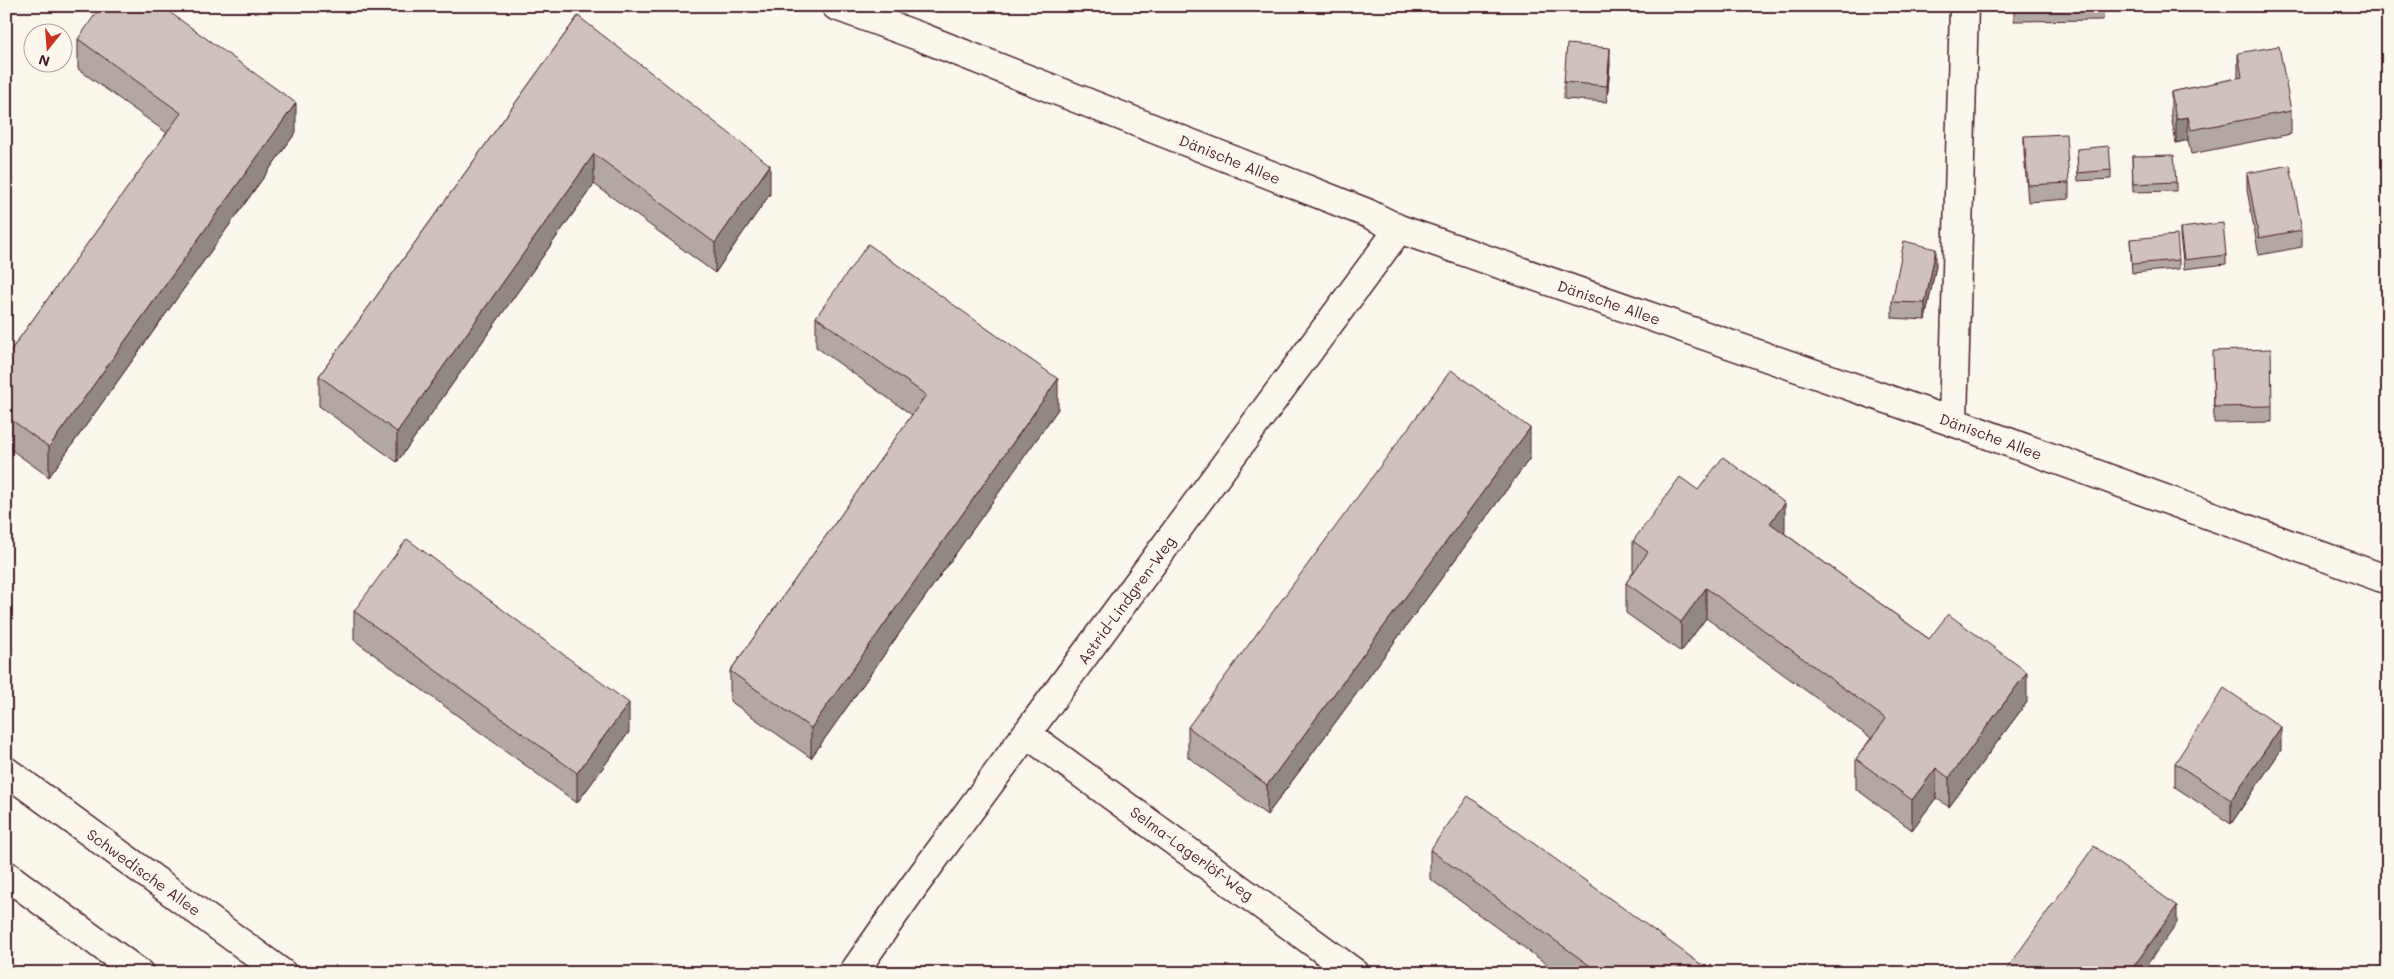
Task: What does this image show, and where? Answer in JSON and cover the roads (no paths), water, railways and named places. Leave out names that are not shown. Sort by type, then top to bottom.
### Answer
[{"type":"street","name":"Dänische Allee","points":[[836,6],[921,37],[1311,191],[1400,229],[1953,422],[2388,580]]},
{"type":"street","points":[[1953,422],[1964,6]]},
{"type":"street","name":"Astrid-Lindgren-Weg","points":[[853,973],[914,886],[1400,229]]},
{"type":"street","name":"Selma-Lagerlöf-Weg","points":[[1027,734],[1355,973]]},
{"type":"street","name":"Schwedische Allee","points":[[6,771],[282,973]]},
{"type":"street","points":[[6,875],[139,973]]}]
